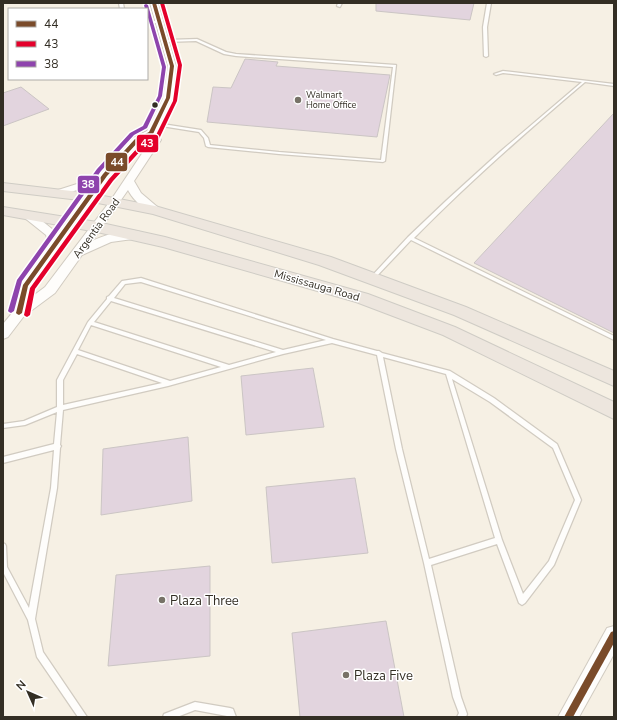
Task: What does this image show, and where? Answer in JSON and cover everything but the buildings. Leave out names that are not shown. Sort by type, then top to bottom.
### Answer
[{"type":"main road","name":"Mississauga Road","points":[[3,187],[88,197],[155,210],[312,257],[460,311],[614,379]]},
{"type":"main road","name":"Mississauga Road","points":[[3,211],[27,214],[138,235],[314,283],[395,310],[462,338],[578,392],[614,411]]},
{"type":"street","name":"Argentia Road","points":[[19,313],[25,286],[105,175],[137,140],[154,129],[168,98],[172,66],[154,3]]},
{"type":"street","name":"Argentia Road","points":[[6,327],[19,313],[50,290],[130,181],[156,140],[154,129]]},
{"type":"street","points":[[59,193],[84,185],[105,175]]},
{"type":"street","points":[[130,181],[136,195],[155,210]]},
{"type":"street","points":[[27,214],[51,234],[55,244]]},
{"type":"street","points":[[76,254],[100,242],[118,236],[138,235]]},
{"type":"street","points":[[568,717],[614,635]]},
{"type":"lane","points":[[486,56],[486,27],[489,3]]},
{"type":"lane","points":[[148,22],[159,22]]},
{"type":"lane","points":[[154,129],[200,131],[206,138],[208,146],[383,161],[395,66],[236,55],[225,53],[197,40],[166,41]]},
{"type":"lane","points":[[496,74],[503,72],[614,85]]},
{"type":"lane","points":[[372,278],[410,238],[493,160],[585,81]]},
{"type":"lane","points":[[410,238],[614,338]]},
{"type":"lane","points":[[31,619],[54,488],[58,446],[60,380],[90,323],[109,298],[124,282],[141,280],[332,341],[448,372],[492,400],[555,446],[578,500],[552,562],[522,601],[499,540],[448,372]]},
{"type":"lane","points":[[109,298],[283,352]]},
{"type":"lane","points":[[90,323],[228,367]]},
{"type":"lane","points":[[3,426],[25,423],[60,408],[168,384],[283,352],[332,341]]},
{"type":"lane","points":[[75,351],[168,384]]},
{"type":"lane","points":[[379,353],[399,449],[463,716]]},
{"type":"lane","points":[[3,460],[58,446]]},
{"type":"lane","points":[[427,563],[499,540]]},
{"type":"lane","points":[[3,546],[4,567],[31,619],[40,654],[83,717]]},
{"type":"lane","points":[[167,717],[195,706],[230,712],[232,717]]},
{"type":"transit line","name":"44","points":[[19,313],[25,286],[105,175],[137,140],[151,133],[168,98],[172,66],[154,3]]},
{"type":"transit line","name":"43","points":[[27,315],[32,289],[111,180],[142,146],[157,138],[175,101],[180,65],[162,3]]},
{"type":"transit line","name":"38","points":[[11,311],[19,281],[99,170],[132,134],[145,127],[160,96],[164,67],[148,12]]},
{"type":"transit line","name":"44","points":[[568,717],[614,635]]},
{"type":"place","name":"Walmart Home Office","points":[[298,100]]},
{"type":"place","name":"Plaza Three","points":[[162,600]]},
{"type":"place","name":"Plaza Five","points":[[346,675]]}]
